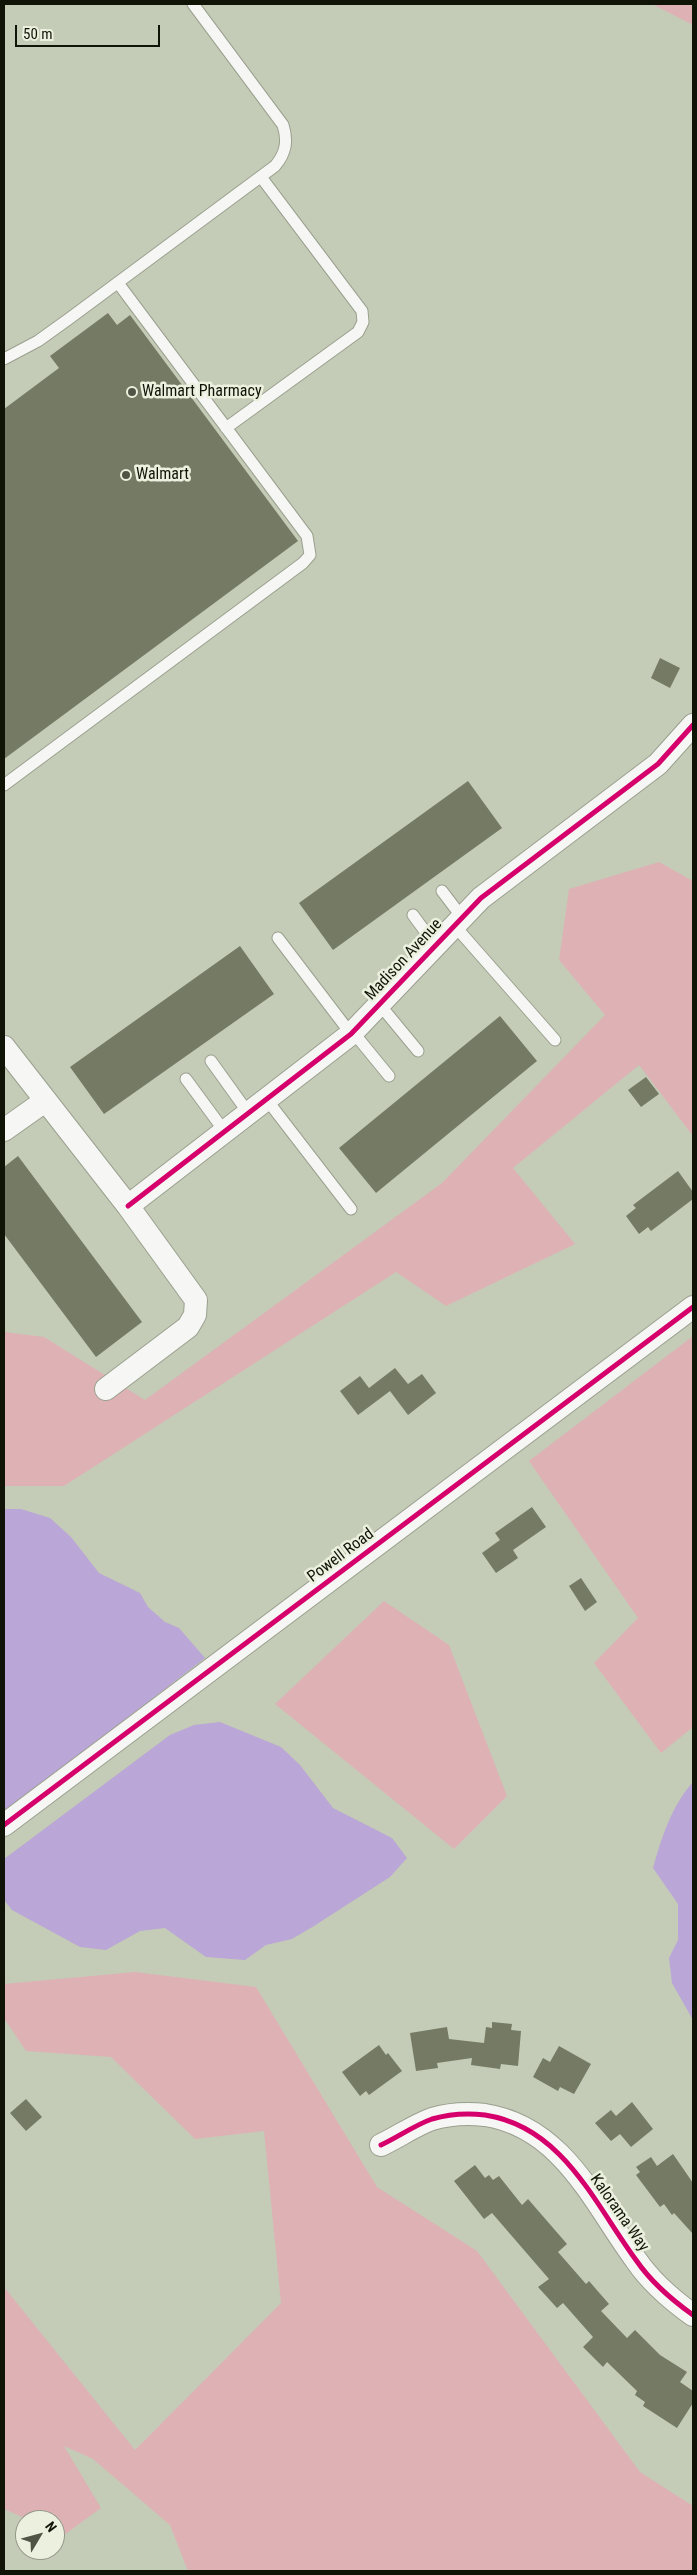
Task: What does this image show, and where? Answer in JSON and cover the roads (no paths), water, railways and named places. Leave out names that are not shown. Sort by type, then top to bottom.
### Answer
[{"type":"street","name":"Madison Avenue","points":[[128,1206],[352,1033],[480,898],[658,764],[672,752],[693,724]]},
{"type":"street","points":[[4,1048],[128,1206],[193,1293],[196,1308],[195,1315],[188,1327],[106,1389]]},
{"type":"street","points":[[4,1130],[45,1101]]},
{"type":"street","name":"Powell Road","points":[[4,1825],[693,1306]]},
{"type":"street","name":"Kalorama Way","points":[[381,2145],[431,2120],[446,2116],[486,2116],[510,2121],[528,2128],[559,2152],[637,2262],[653,2280],[693,2316]]},
{"type":"lane","points":[[4,359],[38,340],[118,283],[261,177],[282,158],[286,139],[282,125],[193,4]]},
{"type":"lane","points":[[226,428],[358,332],[363,322],[362,311],[261,177]]},
{"type":"lane","points":[[4,785],[307,560],[311,550],[307,536],[118,283]]},
{"type":"lane","points":[[442,891],[457,921],[554,1040]]},
{"type":"lane","points":[[413,914],[435,945]]},
{"type":"lane","points":[[278,938],[352,1033],[389,1076]]},
{"type":"lane","points":[[380,1005],[418,1051]]},
{"type":"lane","points":[[211,1061],[249,1114]]},
{"type":"lane","points":[[186,1079],[225,1132]]},
{"type":"lane","points":[[267,1100],[351,1210]]},
{"type":"place","name":"Walmart Pharmacy","points":[[132,392]]},
{"type":"place","name":"Walmart","points":[[126,475]]}]
